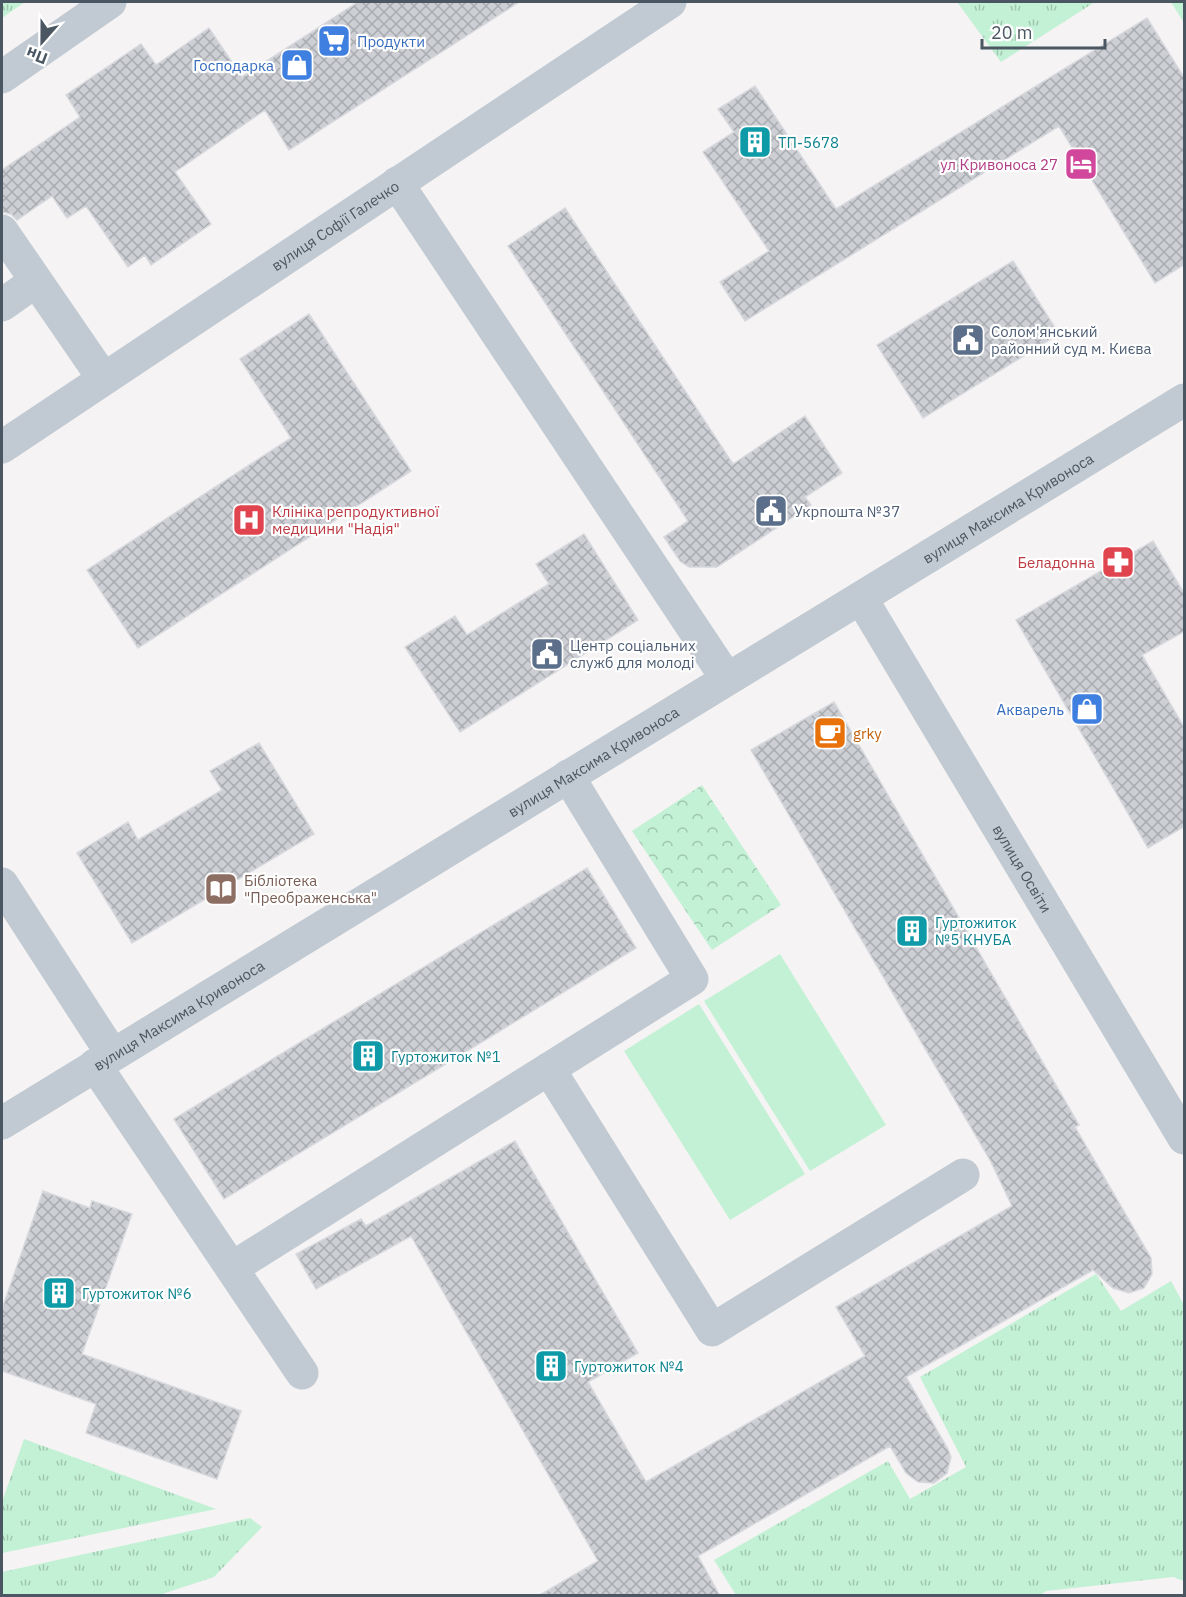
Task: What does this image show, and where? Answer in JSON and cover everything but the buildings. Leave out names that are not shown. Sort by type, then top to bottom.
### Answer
[{"type":"street","points":[[2,77],[110,2]]},
{"type":"street","name":"вулиця Софії Галечко","points":[[2,447],[670,2]]},
{"type":"street","points":[[397,183],[727,679]]},
{"type":"street","points":[[2,231],[103,378]]},
{"type":"street","points":[[2,304],[36,281]]},
{"type":"street","name":"вулиця Максима Кривоноса","points":[[2,1123],[103,1059],[1185,400]]},
{"type":"street","name":"вулиця Освіти","points":[[861,598],[1185,1138]]},
{"type":"street","points":[[232,1268],[692,979],[568,776]]},
{"type":"street","points":[[2,884],[103,1059],[232,1268],[302,1372]]},
{"type":"street","points":[[549,1069],[712,1330],[963,1175]]},
{"type":"green space","points":[[2,2],[25,2],[2,18]]},
{"type":"green space","points":[[957,2],[1095,2],[1001,62]]},
{"type":"green space","points":[[1171,2],[1184,2],[1184,23]]},
{"type":"green space","points":[[702,785],[781,905],[712,950],[632,831]]},
{"type":"green space","points":[[780,954],[886,1125],[810,1171],[704,1001]]},
{"type":"green space","points":[[699,1004],[805,1174],[730,1220],[624,1051]]},
{"type":"green space","points":[[1096,1274],[1121,1311],[1171,1281],[1184,1305],[1184,1581],[1173,1577],[1046,1591],[1039,1596],[736,1595],[714,1560],[888,1461],[910,1499],[966,1467],[920,1377]]},
{"type":"green space","points":[[24,1439],[216,1509],[2,1553],[2,1502]]},
{"type":"green space","points":[[250,1518],[262,1527],[214,1577],[159,1595],[2,1595],[2,1572]]},
{"type":"place","name":"Продукти","points":[[334,41]]},
{"type":"place","name":"Господарка","points":[[297,65]]},
{"type":"place","name":"ТП-5678","points":[[755,142]]},
{"type":"place","name":"ул Кривоноса 27","points":[[1081,164]]},
{"type":"place","name":"Солом'янський районний суд м. Києва","points":[[968,340]]},
{"type":"place","name":"Укрпошта №37","points":[[771,511]]},
{"type":"place","name":"Клініка репродуктивної медицини \"Надія\"","points":[[249,520]]},
{"type":"place","name":"Беладонна","points":[[1118,562]]},
{"type":"place","name":"Центр соціальних служб для молоді","points":[[547,654]]},
{"type":"place","name":"Акварель","points":[[1087,709]]},
{"type":"place","name":"grky","points":[[830,733]]},
{"type":"place","name":"Бібліотека \"Преображенська\"","points":[[221,889]]},
{"type":"place","name":"Гуртожиток №5 КНУБА","points":[[912,931]]},
{"type":"place","name":"Гуртожиток №1","points":[[368,1056]]},
{"type":"place","name":"Гуртожиток №6","points":[[59,1293]]},
{"type":"place","name":"Гуртожиток №4","points":[[551,1366]]}]
